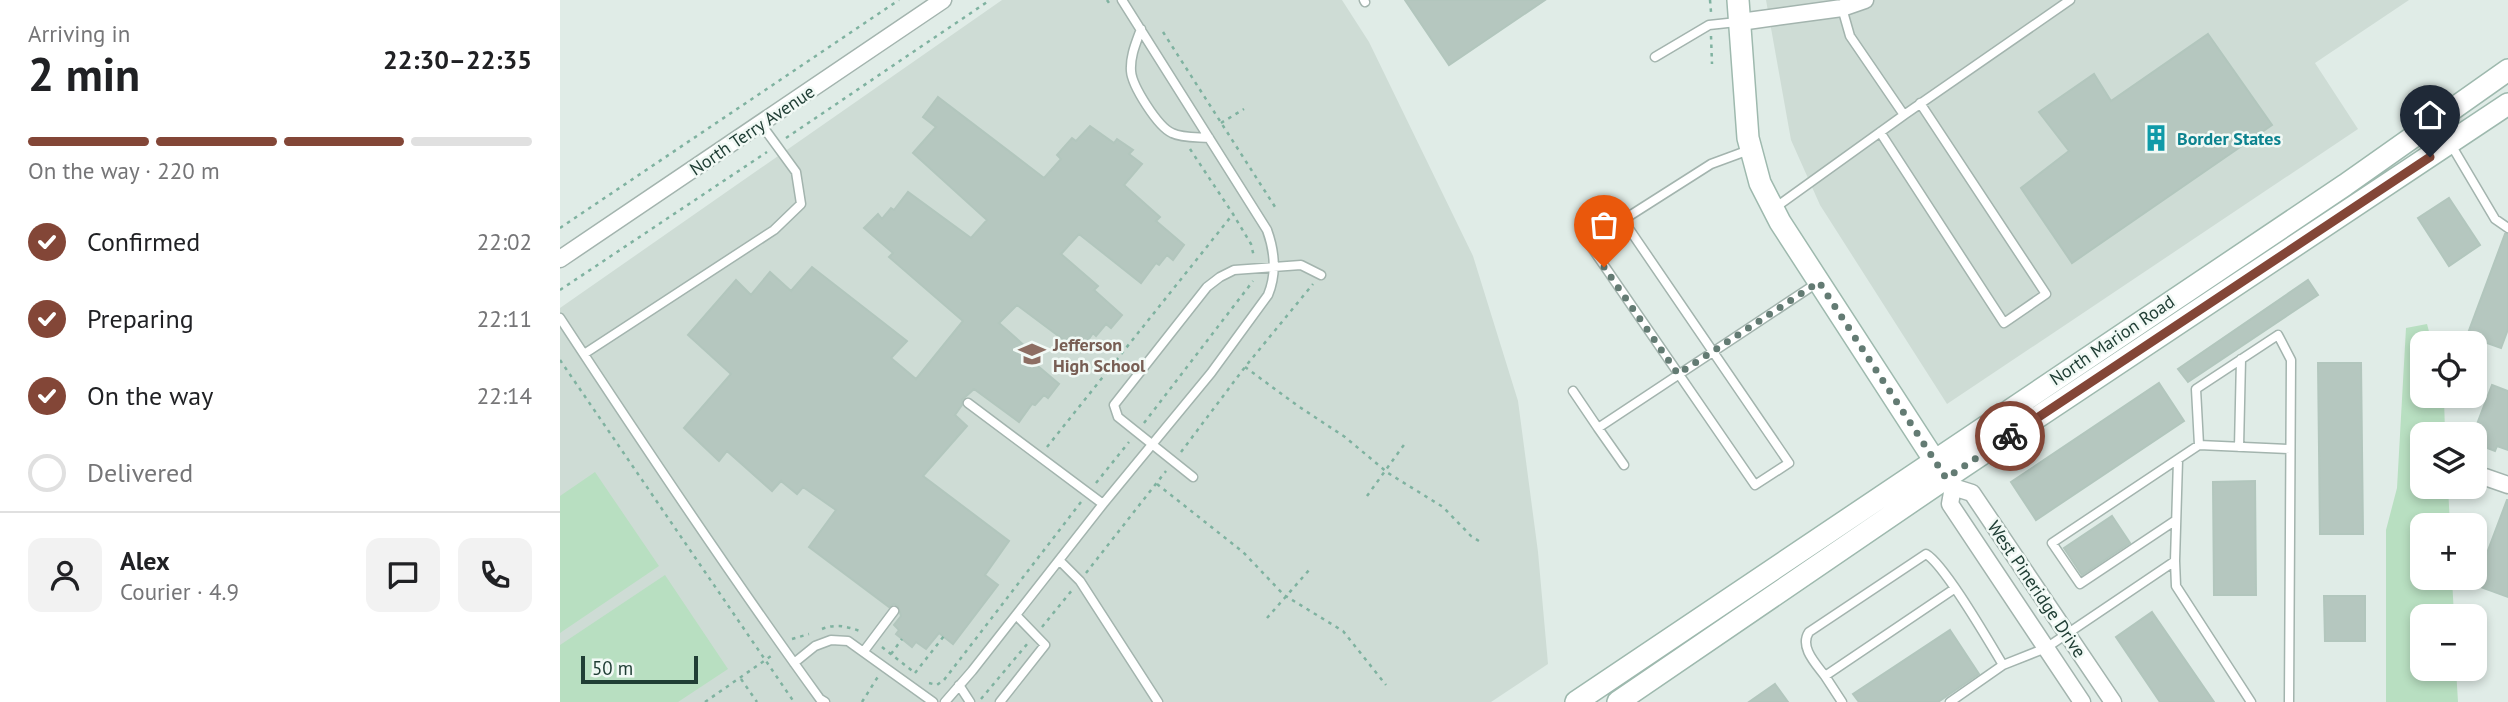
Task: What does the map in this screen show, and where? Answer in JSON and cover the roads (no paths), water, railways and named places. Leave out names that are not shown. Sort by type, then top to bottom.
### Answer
[{"type":"main road","points":[[1738,0],[1748,138],[1760,183],[1773,209],[1819,282],[1945,475]]},
{"type":"main road","name":"North Marion Road","points":[[1618,702],[1945,475],[2508,70]]},
{"type":"main road","name":"North Marion Road","points":[[1576,702],[1945,475],[2508,104]]},
{"type":"street","name":"North Terry Avenue","points":[[560,260],[943,0]]},
{"type":"street","points":[[1740,22],[1842,8],[1865,0]]},
{"type":"street","name":"West Pineridge Drive","points":[[1945,475],[1972,493],[2113,702]]},
{"type":"street","name":"West Pineridge Drive","points":[[1945,475],[1950,504],[2082,702]]},
{"type":"street","points":[[2487,478],[2508,485]]},
{"type":"lane","points":[[945,702],[1211,373],[1268,295],[1275,267],[1273,245],[1267,230],[1122,0]]},
{"type":"lane","points":[[1773,209],[2070,0]]},
{"type":"lane","points":[[1842,8],[1850,36],[1904,115]]},
{"type":"lane","points":[[1655,57],[1709,25],[1740,22]]},
{"type":"lane","points":[[1141,29],[1131,59],[1131,74],[1156,120],[1165,130],[1175,135],[1209,138]]},
{"type":"lane","points":[[1880,132],[2004,323],[2046,294],[1920,103]]},
{"type":"lane","points":[[584,354],[774,230],[801,204],[796,172],[761,124]]},
{"type":"lane","points":[[2450,144],[2495,219],[2508,228]]},
{"type":"lane","points":[[1623,220],[1789,463],[1755,485],[1590,245],[1593,239],[1711,163],[1752,149]]},
{"type":"lane","points":[[1193,477],[1118,417],[1114,405],[1207,288],[1220,276],[1234,270],[1301,265],[1321,275]]},
{"type":"lane","points":[[1598,428],[1819,282]]},
{"type":"lane","points":[[560,318],[783,648],[820,699],[825,702]]},
{"type":"lane","points":[[2199,445],[2196,389],[2278,335],[2291,360],[2289,702]]},
{"type":"lane","points":[[2239,447],[2241,359]]},
{"type":"lane","points":[[1573,391],[1624,465]]},
{"type":"lane","points":[[968,403],[1103,504]]},
{"type":"lane","points":[[2176,520],[2080,584],[2052,543],[2199,445],[2290,449]]},
{"type":"lane","points":[[2178,460],[2176,586],[2251,702]]},
{"type":"lane","points":[[1842,702],[1806,649],[1805,638],[1808,632],[1926,554],[1937,563],[2003,665]]},
{"type":"lane","points":[[1059,560],[1080,581],[1158,702]]},
{"type":"lane","points":[[1950,702],[2003,665],[2046,648],[2175,561]]},
{"type":"lane","points":[[1825,676],[1954,589]]},
{"type":"lane","points":[[864,651],[894,611]]},
{"type":"lane","points":[[1000,702],[1045,645],[1016,615]]},
{"type":"lane","points":[[794,663],[815,646],[831,640],[848,641],[933,702]]},
{"type":"lane","points":[[959,685],[971,702]]},
{"type":"lane","points":[[1154,693],[1167,702]]},
{"type":"place","name":"Border States","points":[[2156,138]]},
{"type":"place","name":"Jefferson High School","points":[[1032,354]]}]
